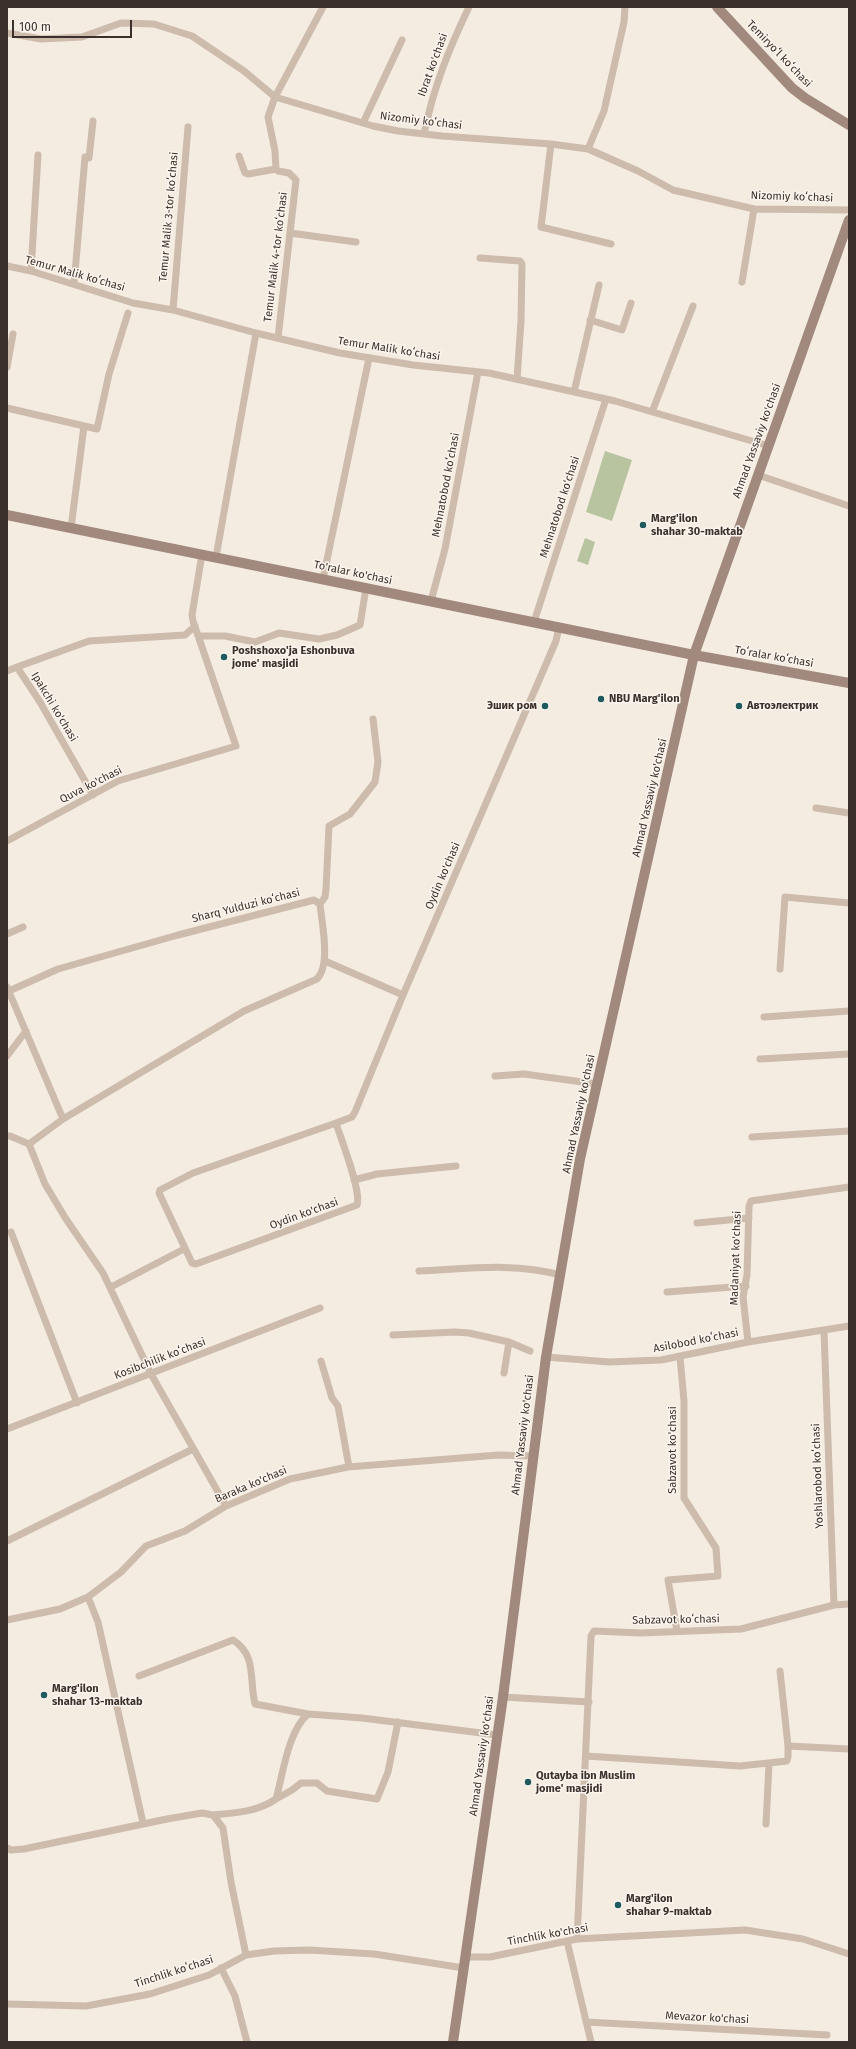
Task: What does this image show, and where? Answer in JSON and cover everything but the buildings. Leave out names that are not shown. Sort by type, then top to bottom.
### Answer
[{"type":"main road","name":"Temiryoʻl koʻchasi","points":[[717,7],[792,88],[805,98],[849,125]]},
{"type":"main road","name":"Ahmad Yassaviy ko'chasi","points":[[453,2042],[497,1735],[546,1357],[580,1160],[694,655],[849,220]]},
{"type":"main road","name":"To'ralar ko'chasi","points":[[7,515],[694,655]]},
{"type":"main road","name":"Toʻralar koʻchasi","points":[[694,655],[849,684]]},
{"type":"street","points":[[239,156],[245,173],[248,174],[276,169],[275,151],[268,117],[275,97],[323,7]]},
{"type":"street","name":"Ibrat ko'chasi","points":[[424,134],[433,94],[445,58],[469,7]]},
{"type":"street","points":[[588,149],[604,111],[624,22],[625,7]]},
{"type":"street","name":"Nizomiy koʻchasi","points":[[7,33],[48,39],[82,37],[121,23],[154,24],[192,36],[244,71],[275,97],[363,123],[398,131],[551,144],[588,149],[638,171],[673,190],[754,209],[849,210]]},
{"type":"street","points":[[363,123],[402,40]]},
{"type":"street","points":[[74,284],[85,157],[90,158],[93,121]]},
{"type":"street","name":"Temur Malik 3-tor koʻchasi","points":[[172,310],[188,127]]},
{"type":"street","points":[[551,144],[541,227],[611,244]]},
{"type":"street","points":[[31,271],[38,155]]},
{"type":"street","name":"Temur Malik 4-tor koʻchasi","points":[[276,169],[278,171],[288,173],[296,180],[278,338]]},
{"type":"street","points":[[742,282],[754,209]]},
{"type":"street","points":[[290,233],[356,242]]},
{"type":"street","points":[[480,258],[520,261],[522,264],[521,321],[517,379]]},
{"type":"street","name":"Temur Malik koʻchasi","points":[[7,266],[31,271],[133,303],[172,310],[278,338],[369,358],[413,365],[478,372],[517,379],[606,399],[769,446]]},
{"type":"street","points":[[574,392],[599,285]]},
{"type":"street","points":[[590,320],[622,330],[631,303]]},
{"type":"street","points":[[652,412],[693,306]]},
{"type":"street","points":[[7,408],[97,429],[109,374],[128,313]]},
{"type":"street","points":[[216,557],[256,333]]},
{"type":"street","points":[[7,367],[13,334]]},
{"type":"street","points":[[322,579],[369,358]]},
{"type":"street","name":"Mehnatobod koʻchasi","points":[[431,601],[446,542],[478,372]]},
{"type":"street","name":"Mehnatobod ko‘chasi","points":[[534,622],[606,399]]},
{"type":"street","points":[[70,528],[84,426]]},
{"type":"street","points":[[758,475],[849,506]]},
{"type":"street","points":[[202,554],[192,615],[199,636],[225,636],[255,642],[279,632],[319,639],[337,635],[360,625],[366,588]]},
{"type":"street","name":"Ipakchi ko'chasi","points":[[93,795],[40,702],[17,667],[80,644],[185,635],[195,626]]},
{"type":"street","name":"Oydin ko'chasi","points":[[336,1123],[359,1200],[354,1208],[196,1264],[192,1263],[184,1249],[159,1193],[160,1190],[193,1173],[352,1117],[355,1112],[403,995],[556,641],[559,627]]},
{"type":"street","name":"Quva ko'chasi","points":[[7,841],[118,782],[236,746],[199,636]]},
{"type":"street","points":[[7,671],[17,667]]},
{"type":"street","points":[[29,1144],[63,1119],[244,1011],[317,979],[322,974],[325,961],[320,904],[325,897],[326,889],[329,826],[350,814],[375,782],[378,762],[373,719]]},
{"type":"street","points":[[816,808],[849,813]]},
{"type":"street","points":[[780,969],[785,897],[849,903]]},
{"type":"street","name":"Sharq Yulduzi koʻchasi","points":[[63,1119],[8,989],[58,969],[170,937],[314,900],[320,904]]},
{"type":"street","points":[[7,934],[23,927]]},
{"type":"street","points":[[325,961],[403,995]]},
{"type":"street","points":[[764,1017],[849,1012]]},
{"type":"street","points":[[7,1056],[26,1031]]},
{"type":"street","points":[[760,1059],[849,1054]]},
{"type":"street","points":[[495,1076],[524,1074],[597,1084]]},
{"type":"street","points":[[752,1137],[849,1131]]},
{"type":"street","points":[[7,1136],[29,1144],[45,1184],[111,1287],[151,1374],[226,1506]]},
{"type":"street","points":[[354,1180],[377,1174],[456,1166]]},
{"type":"street","name":"Madaniyat ko'chasi","points":[[748,1342],[743,1297],[746,1286],[749,1206],[751,1201],[849,1187]]},
{"type":"street","points":[[698,1223],[749,1218]]},
{"type":"street","points":[[11,1232],[77,1403]]},
{"type":"street","points":[[111,1287],[184,1249]]},
{"type":"street","points":[[419,1271],[498,1268],[543,1270],[560,1275]]},
{"type":"street","points":[[667,1292],[746,1286]]},
{"type":"street","name":"Kosibchilik koʻchasi","points":[[7,1429],[320,1308]]},
{"type":"street","name":"Asilobod koʻchasi","points":[[546,1357],[609,1362],[661,1360],[748,1342],[849,1326]]},
{"type":"street","name":"Yoshlarobod koʻchasi","points":[[824,1331],[834,1605]]},
{"type":"street","points":[[393,1335],[455,1332],[469,1333],[509,1342],[530,1351]]},
{"type":"street","points":[[504,1373],[509,1342]]},
{"type":"street","name":"Sabzavot ko'chasi","points":[[677,1631],[668,1580],[718,1576],[716,1548],[684,1501],[684,1400],[680,1357]]},
{"type":"street","points":[[321,1361],[332,1398],[338,1406],[349,1467]]},
{"type":"street","points":[[7,1541],[193,1449]]},
{"type":"street","name":"Baraka ko'chasi","points":[[7,1620],[60,1609],[88,1597],[120,1572],[146,1546],[185,1531],[226,1506],[290,1480],[349,1467],[498,1454],[533,1456]]},
{"type":"street","points":[[88,1597],[98,1622],[143,1823]]},
{"type":"street","points":[[834,1605],[849,1604]]},
{"type":"street","name":"Sabzavot koʻchasi","points":[[577,1939],[591,1636],[594,1631],[641,1633],[741,1629],[834,1605]]},
{"type":"street","points":[[139,1676],[233,1640],[242,1646],[252,1666],[252,1689],[255,1704],[308,1714],[398,1722],[497,1735]]},
{"type":"street","points":[[586,1756],[727,1765],[769,1764],[786,1761],[788,1757],[788,1746],[780,1671]]},
{"type":"street","points":[[502,1697],[589,1702]]},
{"type":"street","points":[[276,1799],[291,1741],[301,1720],[308,1714]]},
{"type":"street","points":[[7,1848],[11,1850],[24,1849],[143,1823],[202,1813],[213,1815],[243,1812],[265,1806],[301,1783],[317,1784],[327,1790],[377,1799],[388,1772],[398,1722]]},
{"type":"street","points":[[788,1746],[849,1749]]},
{"type":"street","points":[[766,1824],[769,1764]]},
{"type":"street","points":[[213,1815],[223,1828],[231,1882],[246,1955]]},
{"type":"street","name":"Tinchlik ko'chasi","points":[[465,1957],[490,1957],[577,1939],[745,1930],[802,1939],[849,1952]]},
{"type":"street","points":[[567,1941],[590,2042]]},
{"type":"street","name":"Tinchlik koʻchasi","points":[[7,2004],[86,2006],[150,1994],[209,1975],[246,1955],[274,1951],[309,1950],[374,1954],[464,1968]]},
{"type":"street","points":[[221,1968],[235,1996],[247,2042]]},
{"type":"street","name":"Mevazor ko'chasi","points":[[586,2022],[827,2035]]},
{"type":"green space","points":[[605,451],[632,460],[612,521],[586,512]]},
{"type":"green space","points":[[585,538],[595,542],[588,565],[577,561]]},
{"type":"place","name":"Marg'ilon shahar 30-maktab","points":[[643,525]]},
{"type":"place","name":"Poshshoxo'ja Eshonbuva jome' masjidi","points":[[224,657]]},
{"type":"place","name":"NBU Marg'ilon","points":[[601,699]]},
{"type":"place","name":"Эшик ром","points":[[545,706]]},
{"type":"place","name":"Автоэлектрик","points":[[739,706]]},
{"type":"place","name":"Marg'ilon shahar 13-maktab","points":[[44,1695]]},
{"type":"place","name":"Qutayba ibn Muslim jome' masjidi","points":[[528,1782]]},
{"type":"place","name":"Marg'ilon shahar 9-maktab","points":[[618,1905]]}]
